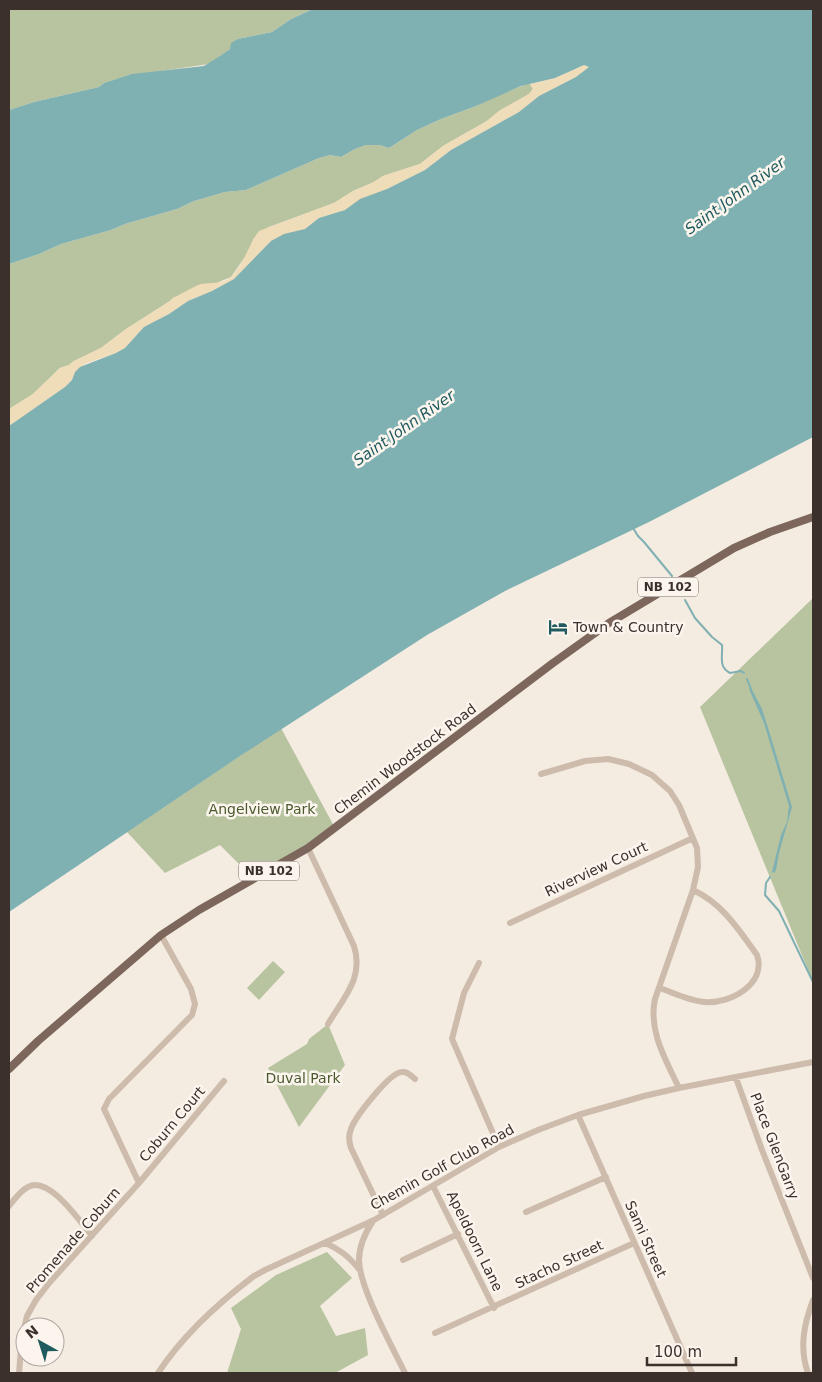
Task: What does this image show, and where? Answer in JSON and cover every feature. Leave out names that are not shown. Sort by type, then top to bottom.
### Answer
[{"type":"main road","name":"Chemin Woodstock Road","points":[[9,1069],[38,1041],[161,935],[199,910],[308,848],[609,623],[734,548],[770,532],[813,517]]},
{"type":"street","points":[[541,774],[585,761],[608,759],[629,764],[652,775],[670,791],[679,805],[697,848],[698,867],[693,890],[652,1011],[655,1034],[679,1088]]},
{"type":"street","name":"Riverview Court","points":[[510,923],[693,838]]},
{"type":"street","points":[[308,848],[357,955],[358,964],[354,979],[328,1024]]},
{"type":"street","points":[[660,988],[698,1001],[717,1002],[745,990],[756,977],[759,970],[757,955],[724,912],[703,895],[693,890]]},
{"type":"street","points":[[139,1183],[104,1109],[109,1099],[192,1015],[195,1004],[191,990],[161,935]]},
{"type":"street","points":[[478,964],[464,993],[452,1039],[498,1148]]},
{"type":"street","name":"Chemin Golf Club Road","points":[[158,1373],[179,1343],[191,1331],[244,1284],[265,1270],[374,1220],[498,1148],[578,1115],[621,1102],[679,1088],[813,1062]]},
{"type":"street","points":[[383,1215],[349,1143],[350,1131],[376,1093],[390,1078],[402,1072],[408,1073],[415,1079]]},
{"type":"street","name":"Place GlenGarry","points":[[736,1078],[762,1150],[813,1278]]},
{"type":"street","name":"Coburn Court","points":[[139,1183],[224,1081]]},
{"type":"street","name":"Sami Street","points":[[578,1115],[692,1373]]},
{"type":"street","points":[[526,1212],[606,1177]]},
{"type":"street","name":"Promenade Coburn","points":[[19,1373],[26,1316],[50,1282],[139,1183]]},
{"type":"street","points":[[9,1206],[29,1186],[40,1185],[52,1190],[92,1236]]},
{"type":"street","name":"Apeldoorn Lane","points":[[433,1186],[494,1308]]},
{"type":"street","points":[[359,1270],[360,1248],[374,1220]]},
{"type":"street","points":[[403,1260],[458,1234]]},
{"type":"street","points":[[325,1243],[336,1247],[345,1254],[359,1270],[404,1373]]},
{"type":"street","name":"Stacho Street","points":[[435,1333],[494,1308],[634,1243]]},
{"type":"street","points":[[808,1373],[802,1346],[807,1316],[813,1300]]},
{"type":"green space","points":[[9,9],[313,9],[291,19],[272,32],[238,39],[230,49],[209,64],[127,76],[104,83],[99,87],[34,102],[9,110]]},
{"type":"green space","points":[[530,84],[533,89],[529,94],[443,146],[420,164],[383,176],[334,203],[269,227],[254,238],[247,254],[231,277],[214,284],[207,284],[173,298],[101,348],[60,368],[33,394],[9,409],[9,264],[61,244],[177,209],[194,201],[225,192],[246,190],[319,158],[330,155],[341,157],[366,145],[380,145],[389,148],[417,130]]},
{"type":"green space","points":[[813,598],[813,982],[700,707]]},
{"type":"green space","name":"Angelview Park","points":[[281,728],[335,828],[254,879],[220,845],[165,873],[127,832]]},
{"type":"green space","points":[[273,961],[285,972],[259,1000],[247,988]]},
{"type":"green space","name":"Duval Park","points":[[328,1024],[345,1065],[299,1127],[268,1068],[307,1044],[309,1039]]},
{"type":"green space","points":[[327,1252],[352,1278],[320,1306],[336,1336],[365,1328],[368,1355],[335,1373],[227,1373],[241,1329],[231,1308],[276,1275]]},
{"type":"sand","points":[[584,65],[589,67],[576,77],[539,96],[519,112],[451,150],[425,170],[345,210],[319,218],[305,229],[271,241],[234,279],[188,301],[169,314],[144,327],[125,348],[87,363],[75,372],[72,380],[65,387],[9,426],[9,409],[33,394],[60,368],[101,348],[173,298],[194,287],[201,284],[228,280],[239,267],[259,231],[334,203],[383,176],[420,164],[443,146],[529,94],[533,89],[530,84],[555,78]]},
{"type":"water","name":"Saint John River","points":[[313,9],[813,9],[813,437],[649,522],[505,591],[427,635],[240,756],[9,912],[9,426],[65,387],[80,367],[125,348],[144,327],[169,314],[188,301],[234,279],[271,241],[284,234],[305,229],[319,218],[345,210],[360,199],[387,189],[425,170],[451,150],[519,112],[539,96],[576,77],[589,67],[584,65],[555,78],[521,86],[417,130],[389,148],[380,145],[366,145],[341,157],[330,155],[319,158],[246,190],[225,192],[194,201],[177,209],[61,244],[9,264],[9,110],[34,102],[99,87],[104,83],[132,74],[204,66],[230,49],[231,43],[238,39],[272,32],[291,19]]},
{"type":"water","points":[[751,688],[762,709],[792,807],[774,873],[772,872],[781,835],[787,822],[789,806],[764,723],[749,689]]},
{"type":"waterway","points":[[633,528],[672,576]]},
{"type":"waterway","points":[[685,600],[695,618],[722,645],[722,664],[726,671],[730,673],[741,671],[744,673]]},
{"type":"waterway","points":[[747,679],[751,689]]},
{"type":"waterway","points":[[770,877],[766,883],[765,895],[779,911],[813,982]]},
{"type":"place","name":"Town & Country","points":[[558,627]]}]
